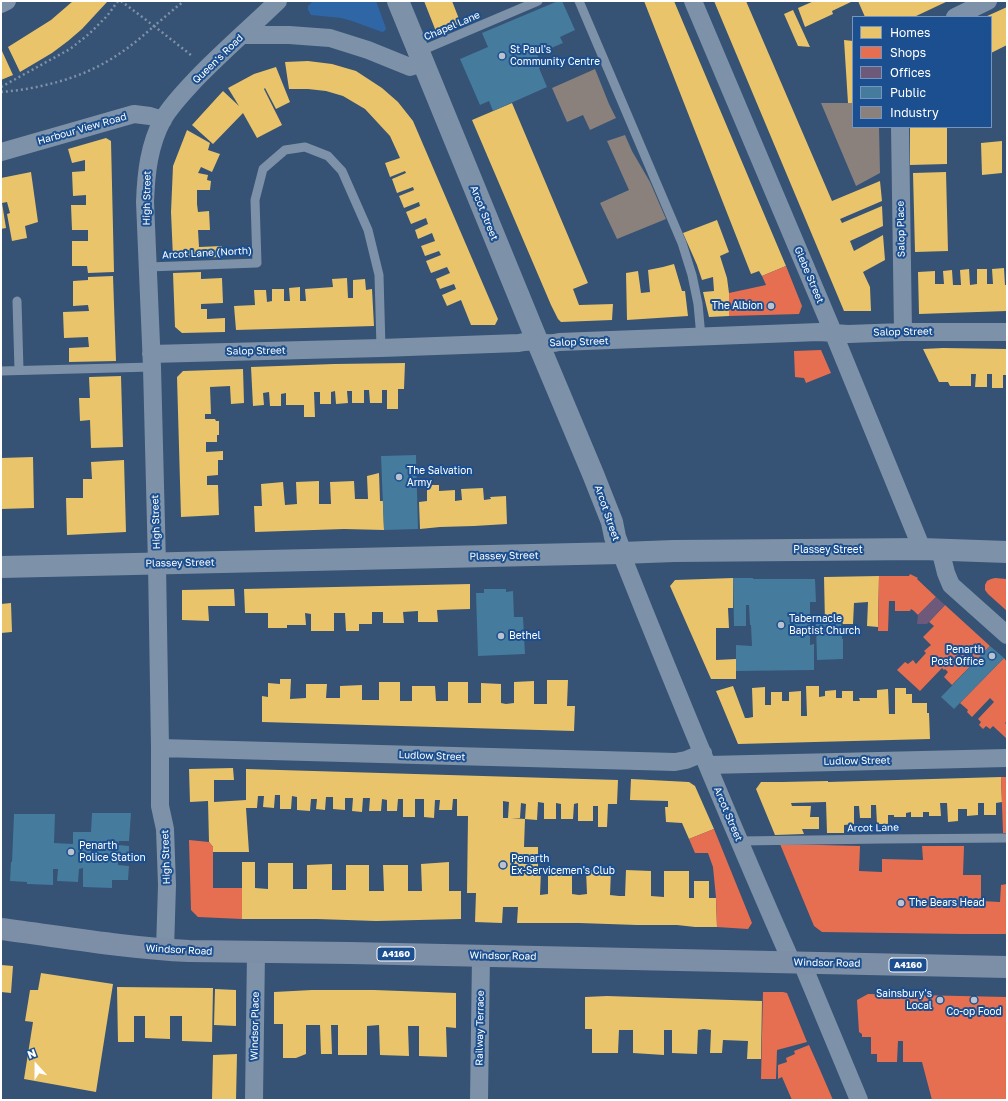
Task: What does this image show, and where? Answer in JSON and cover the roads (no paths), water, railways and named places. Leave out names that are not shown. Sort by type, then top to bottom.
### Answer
[{"type":"main road","name":"Windsor Road","points":[[1,929],[165,950],[213,952],[350,953],[1007,967]]},
{"type":"street","points":[[1,4],[7,1]]},
{"type":"street","name":"Queen's Road","points":[[163,120],[176,101],[207,68],[278,1]]},
{"type":"street","name":"Arcot Street","points":[[398,1],[420,58],[596,481],[612,522],[615,537],[621,553],[705,759],[740,841],[859,1100]]},
{"type":"street","name":"Glebe Street","points":[[693,1],[833,332],[931,549],[946,573],[951,585],[1007,635]]},
{"type":"street","points":[[957,16],[988,1]]},
{"type":"street","points":[[242,35],[288,35],[330,38],[368,50],[410,67],[420,58]]},
{"type":"street","name":"Harbour View Road","points":[[1,152],[134,114],[150,116],[163,120]]},
{"type":"street","name":"High Street","points":[[163,120],[148,160],[145,202],[157,564],[160,806],[165,829],[167,885],[165,950]]},
{"type":"street","name":"Salop Place","points":[[900,128],[903,332]]},
{"type":"street","name":"Salop Street","points":[[151,361],[381,348],[519,343],[524,341],[553,344],[559,342],[819,332],[848,334],[903,332],[1007,332]]},
{"type":"street","name":"Plassey Street","points":[[1,567],[674,551],[931,549],[1007,552]]},
{"type":"street","name":"Ludlow Street","points":[[160,748],[674,762],[705,759],[1007,758]]},
{"type":"street","name":"Windsor Place","points":[[254,1100],[256,952]]},
{"type":"street","name":"Railway Terrace","points":[[479,1100],[481,956]]},
{"type":"lane","name":"Chapel Lane","points":[[420,58],[538,1]]},
{"type":"lane","points":[[579,1],[682,243],[692,275],[698,304],[701,337]]},
{"type":"lane","name":"Arcot Lane (North)","points":[[148,267],[257,263],[255,200],[263,169],[285,150],[305,148],[328,156],[342,171],[368,230],[379,274],[381,348]]},
{"type":"lane","points":[[17,301],[18,370]]},
{"type":"lane","points":[[1,371],[151,361]]},
{"type":"lane","name":"Arcot Lane","points":[[740,841],[1007,838]]},
{"type":"place","name":"St Paul's Community Centre","points":[[502,56]]},
{"type":"place","name":"The Albion","points":[[771,306]]},
{"type":"place","name":"The Salvation Army","points":[[399,477]]},
{"type":"place","name":"Tabernacle Baptist Church","points":[[781,625]]},
{"type":"place","name":"Bethel","points":[[501,636]]},
{"type":"place","name":"Penarth Post Office","points":[[992,656]]},
{"type":"place","name":"Penarth Police Station","points":[[71,852]]},
{"type":"place","name":"Penarth Ex-Servicemen's Club","points":[[503,865]]},
{"type":"place","name":"The Bears Head","points":[[901,903]]},
{"type":"place","name":"Sainsbury's Local","points":[[940,1000]]},
{"type":"place","name":"Co-op Food","points":[[974,1000]]}]
